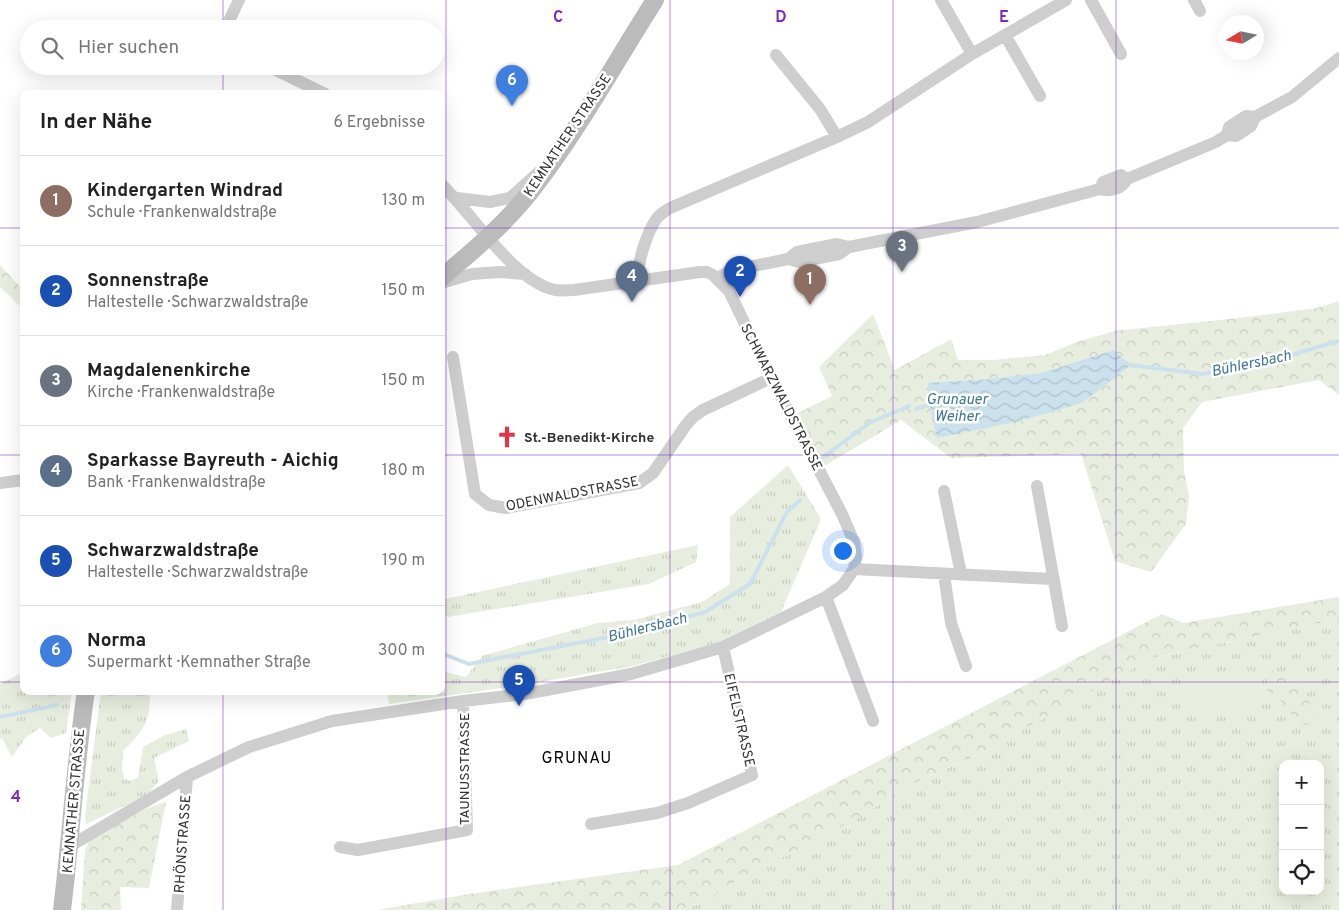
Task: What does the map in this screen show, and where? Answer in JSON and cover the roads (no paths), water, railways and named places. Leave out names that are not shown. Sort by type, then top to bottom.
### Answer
[{"type":"main road","name":"KEMNATHER STRASSE","points":[[445,275],[489,238],[530,192],[596,96],[655,0]]},
{"type":"main road","name":"KEMNATHER STRASSE","points":[[62,910],[85,695]]},
{"type":"street","points":[[229,20],[239,0]]},
{"type":"street","points":[[942,0],[972,54]]},
{"type":"street","points":[[638,280],[638,268],[650,231],[658,216],[670,208],[868,122],[972,54],[1066,0]]},
{"type":"street","points":[[1091,0],[1121,54]]},
{"type":"street","points":[[1005,36],[1040,96]]},
{"type":"street","points":[[776,55],[820,109],[837,137]]},
{"type":"street","points":[[445,188],[457,198],[489,238],[525,274],[541,284],[556,290],[574,290],[706,272],[718,278],[730,271],[788,259],[799,262],[839,254],[849,247],[977,222],[1100,190],[1108,191],[1124,185],[1127,179],[1216,142],[1227,135],[1236,136],[1252,126],[1255,117],[1292,97],[1339,58]]},
{"type":"street","points":[[286,75],[317,90]]},
{"type":"street","points":[[457,198],[490,202],[510,198],[556,156]]},
{"type":"street","points":[[445,282],[472,274],[500,272],[525,274]]},
{"type":"street","name":"SCHWARZWALDSTRASSE","points":[[718,278],[728,291],[842,514],[854,542],[856,556],[854,569]]},
{"type":"street","name":"ODENWALDSTRASSE","points":[[452,357],[475,494],[489,505],[506,508],[640,483],[652,473],[693,417],[703,410],[772,378]]},
{"type":"street","points":[[0,483],[20,480]]},
{"type":"street","points":[[1037,486],[1062,626]]},
{"type":"street","points":[[944,491],[961,574]]},
{"type":"street","points":[[70,846],[187,777],[250,747],[332,721],[463,701],[525,694],[631,674],[723,647],[826,597],[843,585],[854,569],[1053,579]]},
{"type":"street","points":[[944,574],[951,623],[966,666]]},
{"type":"street","points":[[826,597],[873,721]]},
{"type":"street","name":"EIFELSTRASSE","points":[[591,824],[657,813],[752,775],[723,647]]},
{"type":"street","name":"TAUNUSSTRASSE","points":[[340,848],[358,850],[467,830],[463,701]]},
{"type":"street","name":"RHÖNSTRASSE","points":[[177,910],[187,777]]},
{"type":"water","name":"Grunauer Weiher","points":[[1113,350],[1131,365],[1082,403],[1020,421],[937,438],[929,405],[928,383],[991,379],[1042,373]]},
{"type":"waterway","name":"Bühlersbach","points":[[1131,365],[1202,374],[1267,362],[1339,341]]},
{"type":"waterway","name":"Bühlersbach","points":[[916,409],[929,405]]},
{"type":"waterway","name":"Bühlersbach","points":[[823,457],[871,422],[909,406]]},
{"type":"waterway","name":"Bühlersbach","points":[[445,655],[469,664],[624,634],[705,612],[750,584],[787,512],[800,500]]},
{"type":"waterway","name":"Bühlersbach","points":[[0,717],[57,705]]},
{"type":"place","name":"Norma","points":[[512,106]]},
{"type":"place","name":"Magdalenenkirche","points":[[902,272]]},
{"type":"place","name":"Sonnenstraße","points":[[740,297]]},
{"type":"place","name":"Sparkasse Bayreuth - Aichig","points":[[632,302]]},
{"type":"place","name":"Kindergarten Windrad","points":[[810,305]]},
{"type":"place","name":"St.-Benedikt-Kirche","points":[[507,437]]},
{"type":"place","name":"Schwarzwaldstraße","points":[[519,706]]},
{"type":"district","name":"GRUNAU","points":[[577,757]]}]
